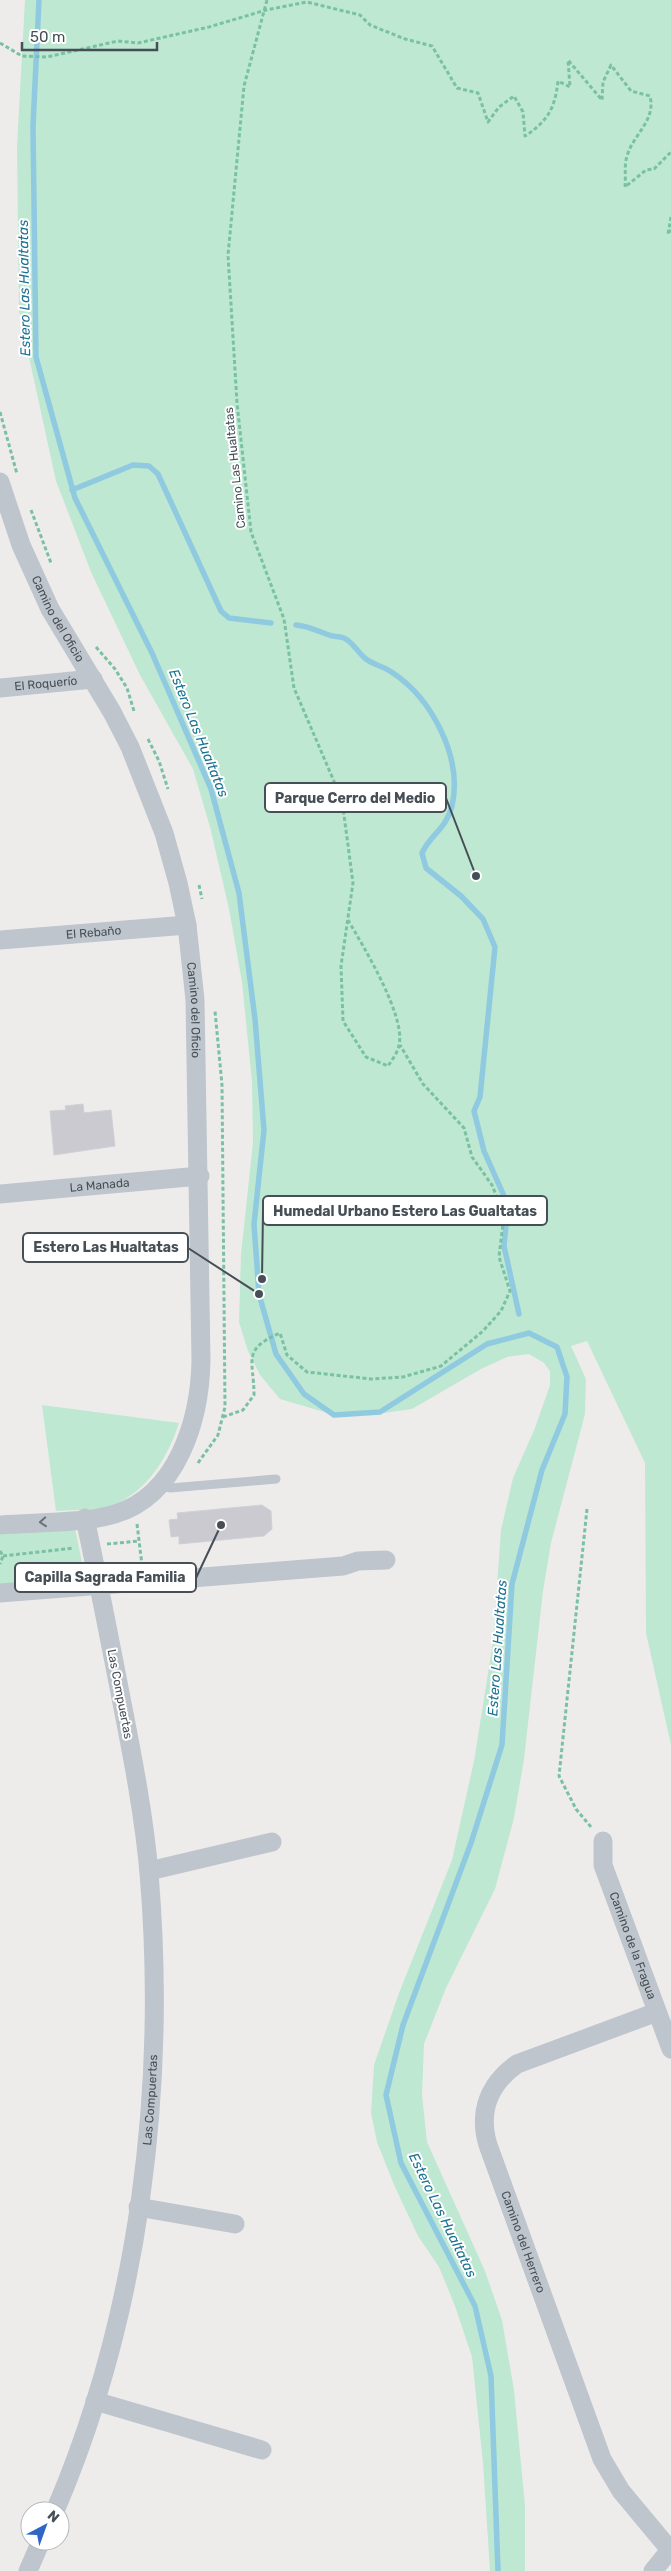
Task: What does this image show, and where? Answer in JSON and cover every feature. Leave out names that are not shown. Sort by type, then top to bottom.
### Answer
[{"type":"street","name":"Camino del Oficio","points":[[0,482],[11,518],[32,572],[50,609],[93,679],[130,746],[154,804],[171,858],[187,925],[195,1000],[200,1176],[201,1360],[199,1398],[182,1451],[158,1485],[132,1507],[108,1516],[0,1525]]},
{"type":"street","name":"El Roquerío","points":[[0,688],[93,679]]},
{"type":"street","name":"El Rebaño","points":[[0,940],[187,925]]},
{"type":"street","name":"La Manada","points":[[0,1194],[200,1176]]},
{"type":"street","name":"Las Compuertas","points":[[59,2501],[95,2401],[116,2324],[138,2207],[149,2120],[154,2029],[153,1941],[149,1871],[138,1787],[85,1518]]},
{"type":"street","points":[[0,1593],[343,1566],[358,1561],[386,1560]]},
{"type":"street","name":"Camino de la Fragua","points":[[604,1841],[602,1864],[671,2049]]},
{"type":"street","points":[[149,1871],[272,1842]]},
{"type":"street","name":"Camino del Herrero","points":[[657,2012],[517,2064],[508,2070],[493,2088],[484,2110],[483,2122],[488,2145],[602,2459],[621,2491],[671,2551]]},
{"type":"street","points":[[138,2207],[235,2224]]},
{"type":"street","points":[[95,2401],[262,2450]]},
{"type":"street","points":[[28,2571],[37,2551]]},
{"type":"street","points":[[653,2571],[671,2551]]},
{"type":"lane","points":[[158,1485],[170,1488],[276,1479]]},
{"type":"path","name":"Camino Las Hualtatas","points":[[267,0],[266,10],[244,86],[228,255],[237,403],[250,532],[284,619],[294,688],[342,800],[354,883],[341,966],[343,1021],[366,1057],[388,1066],[399,1045]]},
{"type":"path","points":[[0,43],[22,56],[47,57],[118,42],[138,43],[209,27],[266,10],[307,2],[360,15],[370,25],[405,39],[432,46],[457,88],[478,93],[488,122],[499,107],[514,96],[522,112],[525,136],[543,124],[556,100],[558,81],[570,87],[568,60],[602,100],[603,82],[611,65],[631,91],[650,96],[653,106],[651,117],[636,137],[627,157],[625,187],[646,170],[654,169],[671,152]]},
{"type":"path","points":[[671,217],[668,234],[671,230]]},
{"type":"path","points":[[222,1418],[243,1410],[254,1395],[251,1364],[260,1342],[280,1334],[287,1355],[307,1372],[371,1379],[402,1377],[441,1366],[483,1331],[501,1311],[510,1291],[499,1257],[504,1215],[492,1185],[472,1157],[464,1128],[423,1084],[399,1045],[398,1022],[381,981],[348,920]]},
{"type":"path","points":[[132,1507],[137,1524],[143,1582]]},
{"type":"path","points":[[587,1509],[559,1776],[576,1809],[604,1841]]},
{"type":"path","points":[[0,1551],[3,1559],[0,1564]]},
{"type":"green space","points":[[25,0],[671,0],[671,1745],[646,1633],[645,1463],[587,1341],[571,1346],[586,1379],[585,1414],[551,1543],[543,1591],[524,1759],[514,1818],[495,1889],[446,1988],[424,2044],[422,2095],[427,2142],[485,2271],[502,2320],[514,2390],[525,2506],[525,2571],[490,2571],[483,2463],[472,2357],[455,2306],[439,2267],[418,2236],[395,2187],[377,2142],[371,2113],[374,2065],[399,1993],[452,1860],[474,1761],[493,1642],[501,1530],[513,1478],[535,1428],[550,1385],[550,1371],[544,1363],[529,1354],[507,1357],[481,1369],[412,1409],[370,1415],[331,1414],[280,1399],[260,1375],[248,1351],[239,1322],[241,1254],[253,1142],[252,1082],[242,982],[229,909],[210,827],[193,769],[140,675],[91,572],[56,481],[19,311],[17,146]]},
{"type":"green space","points":[[42,1405],[179,1423],[163,1460],[147,1481],[126,1499],[114,1505],[101,1508],[56,1511]]},
{"type":"green space","points":[[75,1528],[85,1578],[0,1585],[0,1534]]},
{"type":"building","points":[[83,1104],[84,1113],[111,1110],[115,1146],[54,1155],[50,1111],[66,1110],[65,1106]]},
{"type":"building","points":[[262,1505],[271,1511],[272,1529],[264,1536],[179,1544],[179,1536],[171,1537],[169,1520],[178,1519],[177,1513]]},
{"type":"waterway","name":"Estero Las Hualtatas","points":[[39,0],[33,126],[36,357],[75,498],[152,653],[211,789],[239,893],[255,1019],[264,1130],[254,1224],[259,1294],[276,1354],[304,1394],[334,1415],[380,1412],[487,1344],[529,1333],[557,1347],[567,1377],[565,1414],[542,1470],[512,1584],[502,1745],[471,1843],[403,2025],[386,2095],[401,2163],[475,2306],[491,2376],[498,2571]]},
{"type":"waterway","points":[[72,490],[133,465],[149,466],[158,474],[221,611],[229,618],[271,623]]},
{"type":"waterway","points":[[296,625],[331,636],[342,637],[352,644],[366,659],[390,671],[407,684],[432,714],[448,750],[453,769],[454,788],[452,806],[446,820],[422,853],[426,868],[461,896],[483,919],[495,947],[480,1097],[474,1111],[484,1151],[508,1205],[504,1246],[519,1314]]},
{"type":"place","name":"Parque Cerro del Medio","points":[[476,876]]},
{"type":"place","name":"Humedal Urbano Estero Las Gualtatas","points":[[262,1279]]},
{"type":"place","name":"Estero Las Hualtatas","points":[[259,1294]]},
{"type":"place","name":"Capilla Sagrada Familia","points":[[221,1525]]}]
